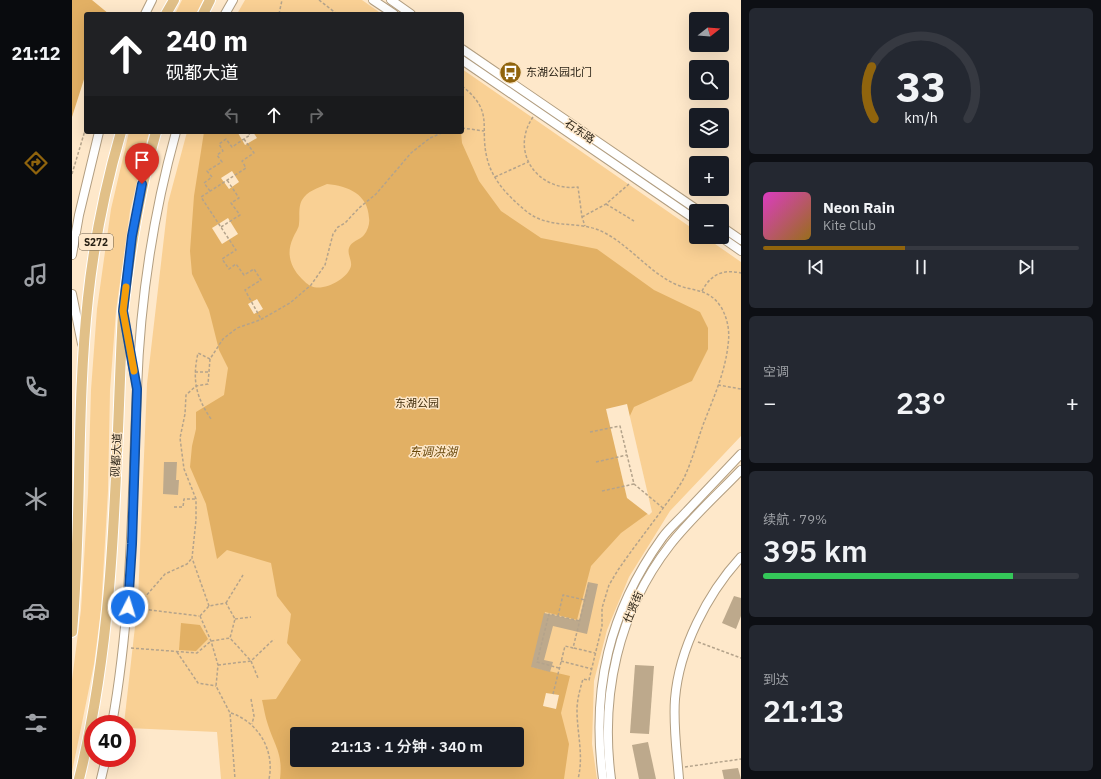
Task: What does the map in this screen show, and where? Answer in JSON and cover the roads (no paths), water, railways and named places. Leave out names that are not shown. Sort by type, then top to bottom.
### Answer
[{"type":"main road","points":[[167,12],[174,0]]},
{"type":"main road","points":[[204,12],[210,0]]},
{"type":"main road","name":"S272","points":[[72,632],[78,548],[84,354],[88,299],[98,226],[121,134]]},
{"type":"main road","name":"砚都大道","points":[[79,779],[100,679],[108,604],[123,311],[138,204],[156,134]]},
{"type":"street","points":[[146,12],[152,0]]},
{"type":"street","points":[[226,12],[233,0]]},
{"type":"street","points":[[373,0],[391,12]]},
{"type":"street","points":[[391,0],[408,12]]},
{"type":"street","name":"石东路","points":[[464,51],[689,204]]},
{"type":"street","name":"石东路","points":[[464,61],[689,215]]},
{"type":"street","points":[[72,255],[79,215],[99,134]]},
{"type":"street","points":[[113,715],[124,648],[128,607],[133,527],[137,389],[141,327],[156,217],[176,134]]},
{"type":"street","points":[[729,232],[741,240]]},
{"type":"street","points":[[729,243],[741,251]]},
{"type":"street","points":[[72,294],[84,354]]},
{"type":"street","points":[[123,311],[137,389]]},
{"type":"street","points":[[603,779],[599,751],[602,683],[616,625],[633,582],[663,536],[741,454]]},
{"type":"street","name":"仕贤街","points":[[611,779],[607,751],[608,705],[614,664],[624,629],[642,586],[670,544],[741,470]]},
{"type":"street","points":[[679,779],[675,701],[681,664],[703,610],[729,571],[741,557]]},
{"type":"street","points":[[101,779],[104,767]]},
{"type":"water","points":[[72,0],[92,0],[107,12],[84,12],[84,79],[72,117]]},
{"type":"water","name":"东调洪湖","points":[[204,134],[461,134],[462,143],[479,181],[501,211],[541,238],[597,249],[654,290],[700,312],[708,328],[708,349],[692,381],[634,407],[628,420],[650,512],[621,533],[591,566],[577,620],[545,612],[532,667],[570,676],[561,713],[569,744],[564,779],[280,779],[281,770],[278,750],[267,722],[262,700],[276,699],[301,660],[287,643],[291,614],[277,596],[271,563],[227,550],[217,559],[206,504],[190,467],[192,446],[196,429],[196,412],[224,395],[228,368],[219,350],[209,310],[192,274],[190,251],[194,196]],"holes":[[[327,184],[342,187],[356,193],[365,203],[368,210],[368,229],[364,235],[354,242],[349,248],[351,262],[349,271],[340,280],[328,286],[316,287],[306,283],[295,270],[290,260],[291,244],[299,226],[301,203],[304,197],[316,188]]]},
{"type":"water","points":[[181,623],[200,625],[208,639],[196,651],[179,650]]},
{"type":"place","name":"东湖公园北门","points":[[510,72]]},
{"type":"park label","name":"东湖公园","points":[[417,403]]}]
